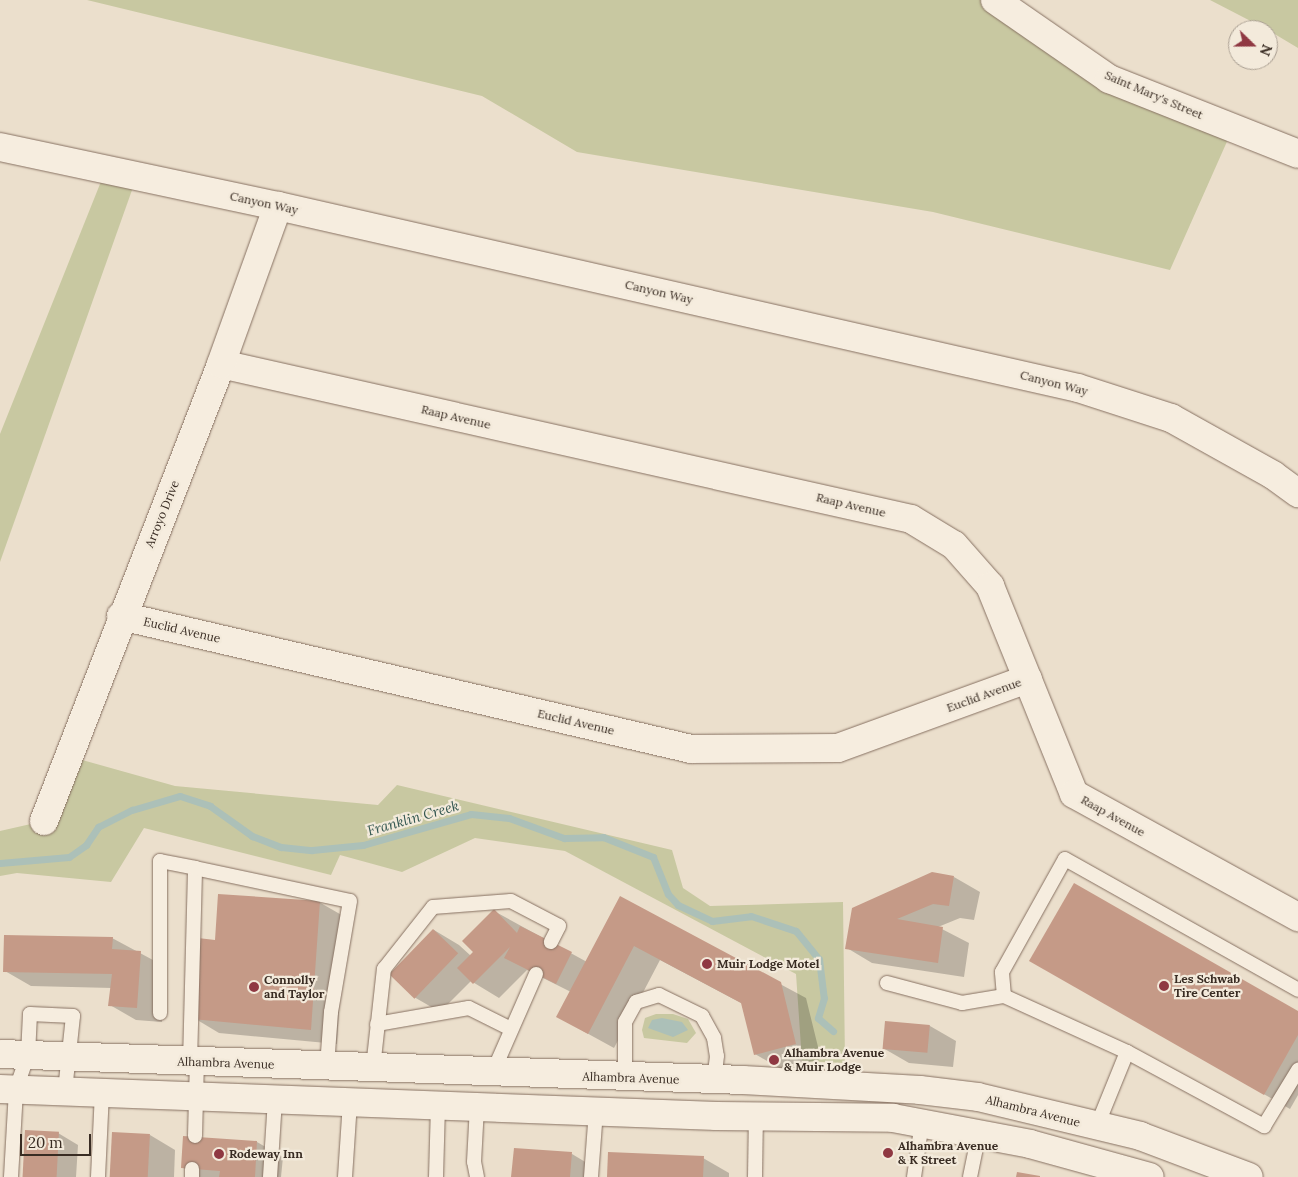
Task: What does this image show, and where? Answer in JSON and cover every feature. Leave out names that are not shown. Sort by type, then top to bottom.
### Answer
[{"type":"street","name":"Saint Mary's Street","points":[[995,0],[1109,78],[1298,154]]},
{"type":"street","name":"Canyon Way","points":[[0,147],[278,206],[1078,388],[1171,418],[1273,475],[1298,493]]},
{"type":"street","name":"Arroyo Drive","points":[[44,821],[121,616],[221,364],[278,206]]},
{"type":"street","name":"Raap Avenue","points":[[221,364],[911,519],[954,545],[990,586],[1074,794],[1298,917]]},
{"type":"street","name":"Euclid Avenue","points":[[121,616],[692,749],[838,748],[1028,679]]},
{"type":"street","name":"Alhambra Avenue","points":[[0,1054],[920,1090],[978,1097],[1140,1136],[1249,1177]]},
{"type":"street","points":[[8,1089],[596,1111],[756,1114],[922,1122],[979,1133],[1114,1172],[1150,1177]]},
{"type":"lane","points":[[1004,996],[1002,972],[1065,859],[1298,990]]},
{"type":"lane","points":[[160,1013],[160,861],[350,901],[331,1012],[328,1066]]},
{"type":"lane","points":[[195,868],[195,1136]]},
{"type":"lane","points":[[373,1068],[384,970],[432,907],[511,900],[559,926],[551,942]]},
{"type":"lane","points":[[493,1072],[536,974]]},
{"type":"lane","points":[[887,983],[962,1003],[1004,996],[1127,1052],[1264,1126],[1298,1070]]},
{"type":"lane","points":[[625,1078],[625,1022],[636,1002],[659,995],[702,1016],[714,1038],[718,1056],[714,1081]]},
{"type":"lane","points":[[378,1024],[469,1008],[511,1029]]},
{"type":"lane","points":[[11,1177],[8,1089],[28,1055],[30,1014],[73,1016],[65,1091]]},
{"type":"lane","points":[[1096,1126],[1127,1052]]},
{"type":"lane","points":[[98,1177],[102,1092]]},
{"type":"lane","points":[[270,1177],[275,1099]]},
{"type":"lane","points":[[345,1177],[350,1102]]},
{"type":"lane","points":[[436,1177],[438,1105]]},
{"type":"lane","points":[[477,1106],[474,1162],[477,1177]]},
{"type":"lane","points":[[591,1177],[596,1111]]},
{"type":"lane","points":[[754,1177],[756,1114]]},
{"type":"lane","points":[[914,1177],[922,1122]]},
{"type":"lane","points":[[970,1177],[979,1133]]},
{"type":"green space","points":[[87,0],[995,0],[1034,26],[1233,128],[1170,270],[933,212],[577,152],[482,96]]},
{"type":"green space","points":[[1210,0],[1298,0],[1298,48],[1278,36],[1278,20],[1249,20]]},
{"type":"green space","points":[[106,169],[137,176],[0,562],[0,434]]},
{"type":"green space","points":[[68,756],[175,786],[378,805],[397,785],[672,850],[683,888],[710,906],[843,902],[845,1063],[802,1061],[796,974],[565,851],[475,838],[402,872],[340,855],[331,875],[144,828],[111,882],[17,873],[0,876],[0,831],[44,821]]},
{"type":"green space","points":[[656,1014],[673,1014],[688,1019],[696,1033],[687,1043],[644,1038],[642,1030],[645,1018]]},
{"type":"shaded area","points":[[662,1018],[682,1022],[688,1030],[673,1037],[648,1028],[652,1020]]},
{"type":"building","points":[[932,872],[954,876],[949,906],[933,904],[897,919],[943,927],[938,963],[845,949],[852,908]]},
{"type":"building","name":"Les Schwab Tire Center","points":[[1074,883],[1298,1011],[1298,1035],[1264,1095],[1029,961]]},
{"type":"building","name":"Connolly and Taylor","points":[[218,894],[320,901],[311,1030],[192,1019],[198,938],[215,940]]},
{"type":"building","name":"Muir Lodge Motel","points":[[620,896],[781,982],[796,1044],[754,1055],[741,1003],[634,946],[588,1034],[556,1017]]},
{"type":"building","points":[[494,909],[517,933],[520,926],[572,952],[556,984],[504,958],[510,947],[473,984],[457,968],[473,952],[462,941]]},
{"type":"building","points":[[433,929],[458,953],[414,999],[389,974]]},
{"type":"building","points":[[4,935],[113,937],[112,949],[141,951],[137,1008],[108,1006],[112,974],[3,972]]},
{"type":"building","points":[[885,1021],[930,1025],[927,1053],[883,1049]]},
{"type":"building","points":[[25,1130],[59,1132],[57,1177],[23,1177]]},
{"type":"building","points":[[112,1132],[150,1134],[148,1177],[110,1177]]},
{"type":"building","name":"Rodeway Inn","points":[[183,1136],[257,1141],[255,1177],[219,1177],[220,1171],[181,1168]]},
{"type":"building","points":[[514,1148],[572,1152],[570,1177],[511,1177]]},
{"type":"building","points":[[608,1152],[704,1156],[703,1177],[607,1177]]},
{"type":"building","points":[[1017,1172],[1040,1176],[1040,1177],[1016,1177]]},
{"type":"waterway","name":"Franklin Creek","points":[[0,863],[69,857],[86,845],[98,827],[132,810],[180,796],[210,806],[252,836],[281,847],[312,850],[363,845],[471,814],[509,818],[564,838],[603,837],[653,857],[668,894],[678,905],[712,921],[751,916],[796,931],[819,959],[824,998],[818,1018],[833,1031]]},
{"type":"place","name":"Muir Lodge Motel","points":[[707,964]]},
{"type":"place","name":"Les Schwab Tire Center","points":[[1164,986]]},
{"type":"place","name":"Connolly and Taylor","points":[[254,987]]},
{"type":"place","name":"Alhambra Avenue & Muir Lodge","points":[[774,1060]]},
{"type":"place","name":"Alhambra Avenue & K Street","points":[[888,1153]]},
{"type":"place","name":"Rodeway Inn","points":[[219,1154]]}]
